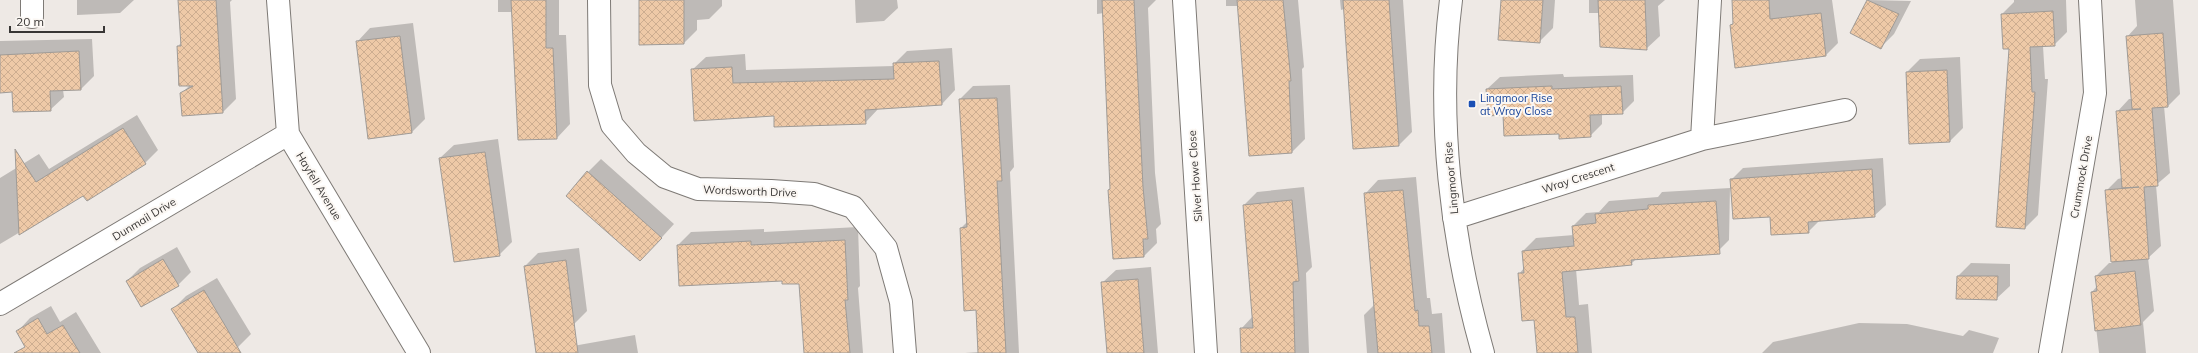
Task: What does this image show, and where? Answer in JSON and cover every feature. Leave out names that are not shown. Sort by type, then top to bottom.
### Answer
[{"type":"street","name":"Hayfell Avenue","points":[[278,0],[288,134],[419,353]]},
{"type":"street","name":"Wordsworth Drive","points":[[599,0],[600,86],[612,125],[636,152],[665,178],[698,189],[814,194],[853,207],[886,248],[901,302],[905,353]]},
{"type":"street","name":"Silver Howe Close","points":[[1184,0],[1206,353]]},
{"type":"street","name":"Lingmoor Rise","points":[[1451,0],[1446,103],[1449,177],[1454,218],[1472,314],[1483,353]]},
{"type":"street","points":[[1702,139],[1710,0]]},
{"type":"street","name":"Crummock Drive","points":[[2050,353],[2095,93],[2090,0]]},
{"type":"street","name":"Wray Crescent","points":[[1454,218],[1702,139],[1845,110]]},
{"type":"street","name":"Dunmail Drive","points":[[0,304],[288,134]]},
{"type":"building","points":[[178,0],[216,0],[223,113],[182,116],[180,93],[193,86],[179,86],[177,46],[181,46]]},
{"type":"building","points":[[511,0],[546,0],[546,48],[553,48],[557,139],[518,140]]},
{"type":"building","points":[[639,0],[684,0],[684,44],[639,45]]},
{"type":"building","points":[[1102,0],[1134,0],[1143,187],[1148,239],[1143,239],[1144,257],[1113,259],[1108,190],[1110,189]]},
{"type":"building","points":[[1237,0],[1283,0],[1291,81],[1289,81],[1292,153],[1249,156]]},
{"type":"building","points":[[1343,0],[1389,0],[1399,146],[1353,149]]},
{"type":"building","points":[[1501,0],[1543,0],[1540,43],[1498,40]]},
{"type":"building","points":[[1598,0],[1645,0],[1647,50],[1600,47]]},
{"type":"building","points":[[1732,0],[1769,0],[1770,19],[1821,13],[1826,56],[1735,68],[1730,25],[1733,24]]},
{"type":"building","points":[[1867,0],[1899,14],[1881,49],[1850,33]]},
{"type":"building","points":[[2053,11],[2055,46],[2030,47],[2032,92],[2035,92],[2025,229],[1996,227],[2009,49],[2003,49],[2001,14]]},
{"type":"building","points":[[2163,33],[2168,107],[2152,108],[2158,186],[2144,187],[2149,259],[2111,262],[2105,190],[2139,187],[2122,188],[2116,111],[2141,109],[2132,109],[2126,36]]},
{"type":"building","points":[[400,36],[412,133],[368,139],[356,41]]},
{"type":"building","points":[[79,51],[81,90],[50,91],[51,111],[13,112],[12,92],[0,93],[0,55]]},
{"type":"building","points":[[939,61],[942,105],[865,110],[866,124],[774,127],[774,116],[694,121],[691,69],[732,67],[733,83],[894,79],[893,63]]},
{"type":"building","points":[[1947,70],[1950,142],[1909,144],[1906,72]]},
{"type":"building","points":[[1552,86],[1552,89],[1621,86],[1623,114],[1590,115],[1591,137],[1559,139],[1559,134],[1504,136],[1503,115],[1488,116],[1486,89]]},
{"type":"building","points":[[997,98],[1002,181],[997,181],[1006,353],[978,353],[976,310],[964,311],[960,228],[967,227],[959,99]]},
{"type":"building","points":[[123,128],[146,164],[87,201],[83,196],[19,235],[15,149],[36,182]]},
{"type":"building","points":[[485,152],[500,256],[454,262],[439,158]]},
{"type":"building","points":[[1872,169],[1875,217],[1808,222],[1809,233],[1771,235],[1770,217],[1733,219],[1730,179]]},
{"type":"building","points":[[587,171],[662,238],[640,261],[566,196]]},
{"type":"building","points":[[1403,190],[1415,311],[1418,310],[1419,326],[1429,326],[1432,353],[1378,353],[1364,193]]},
{"type":"building","points":[[1292,200],[1299,281],[1293,282],[1295,353],[1241,353],[1240,328],[1253,328],[1243,205]]},
{"type":"building","points":[[1716,201],[1720,254],[1631,260],[1632,265],[1562,272],[1566,317],[1575,317],[1578,353],[1537,353],[1534,320],[1522,321],[1518,273],[1524,273],[1522,251],[1574,246],[1572,226],[1596,223],[1595,214],[1648,209],[1648,205]]},
{"type":"building","points":[[845,240],[848,300],[845,300],[850,353],[804,353],[799,284],[782,284],[782,281],[679,286],[677,245],[751,241],[751,245]]},
{"type":"building","points":[[163,259],[179,286],[141,307],[126,281]]},
{"type":"building","points":[[566,260],[578,353],[536,353],[524,266]]},
{"type":"building","points":[[2135,271],[2141,325],[2095,331],[2091,292],[2097,291],[2095,276]]},
{"type":"building","points":[[1957,276],[1998,276],[1997,300],[1956,299]]},
{"type":"building","points":[[1138,279],[1144,353],[1107,353],[1101,282]]},
{"type":"building","points":[[204,290],[241,353],[198,353],[171,309]]},
{"type":"building","points":[[38,318],[47,334],[63,325],[80,353],[14,353],[25,347],[16,331]]},
{"type":"place","name":"Lingmoor Rise at Wray Close","points":[[1472,104]]}]
